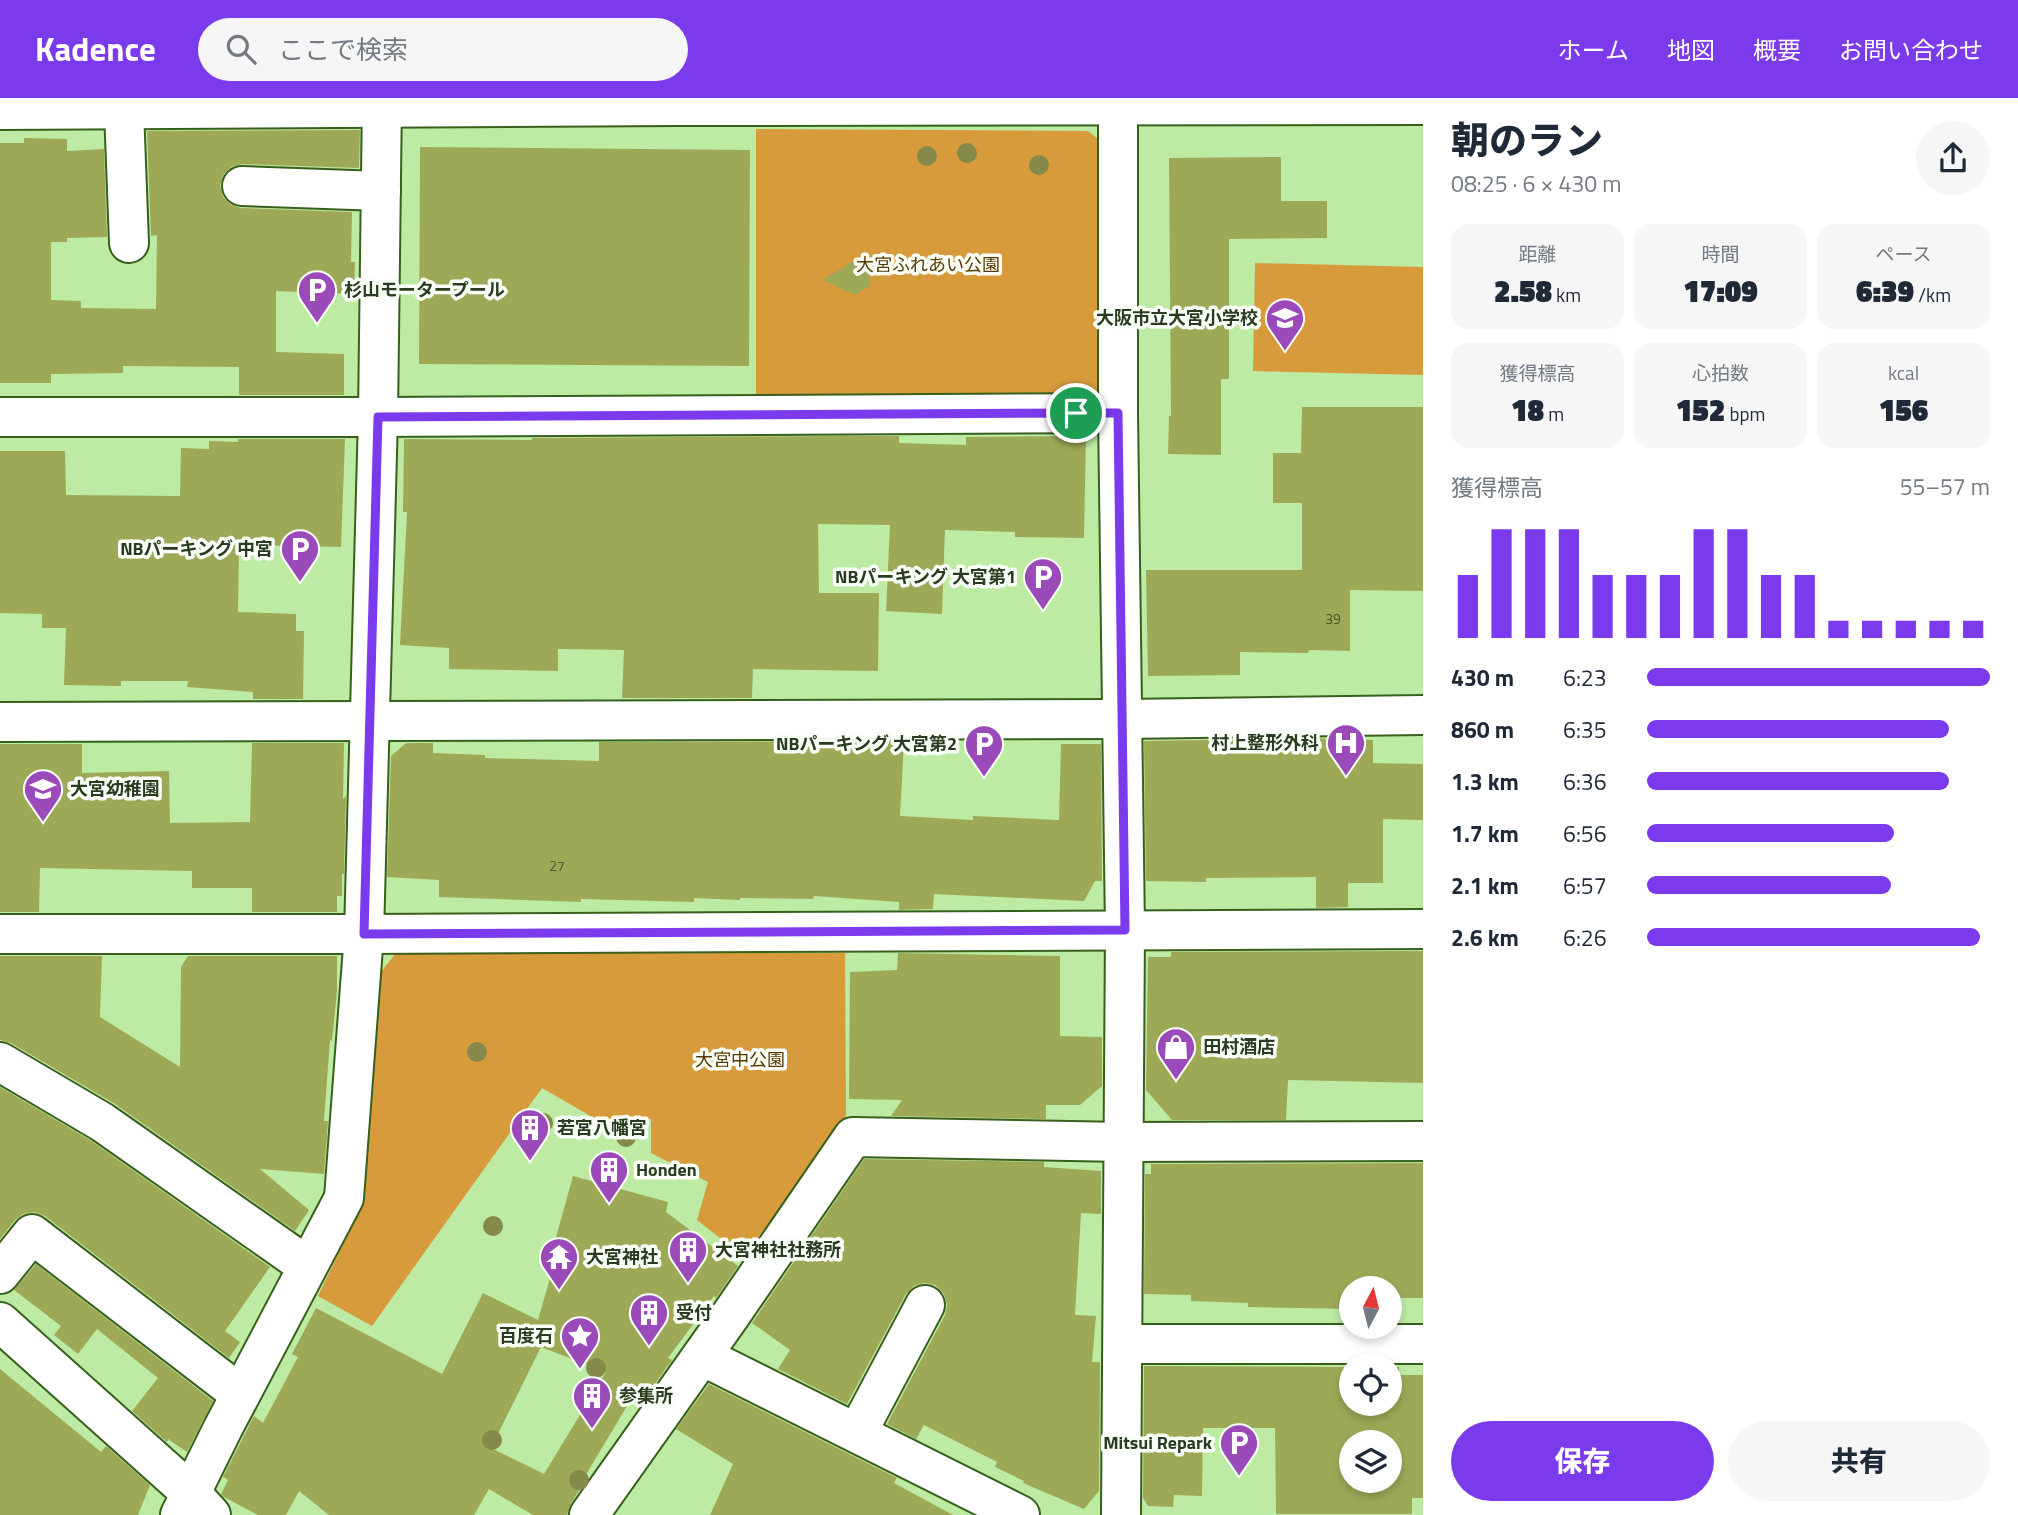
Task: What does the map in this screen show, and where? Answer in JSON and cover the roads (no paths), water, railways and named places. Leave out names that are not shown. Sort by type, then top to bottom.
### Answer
[{"type":"street","points":[[1118,102],[1118,413],[1125,930],[1121,1515]]},
{"type":"street","points":[[0,110],[124,110],[382,103],[1118,102],[1423,105]]},
{"type":"street","points":[[0,1322],[194,1508],[223,1428],[344,1198],[364,934],[378,417],[382,103]]},
{"type":"street","points":[[124,110],[128,243]]},
{"type":"street","points":[[242,186],[381,191]]},
{"type":"street","points":[[0,417],[1118,413]]},
{"type":"street","points":[[0,722],[1122,719],[1423,715]]},
{"type":"street","points":[[0,934],[1423,929]]},
{"type":"street","points":[[0,1062],[102,1122],[307,1266]]},
{"type":"street","points":[[589,1515],[853,1137],[1124,1142],[1423,1141]]},
{"type":"street","points":[[0,1274],[32,1234],[240,1394]]},
{"type":"street","points":[[857,1433],[925,1305]]},
{"type":"street","points":[[1123,1344],[1423,1344]]},
{"type":"street","points":[[702,1356],[1020,1515]]},
{"type":"place","name":"杉山モータープール","points":[[317,324]]},
{"type":"place","name":"大阪市立大宮小学校","points":[[1285,352]]},
{"type":"place","name":"NBパーキング 中宮","points":[[300,583]]},
{"type":"place","name":"NBパーキング 大宮第1","points":[[1043,611]]},
{"type":"place","name":"村上整形外科","points":[[1346,777]]},
{"type":"place","name":"NBパーキング 大宮第2","points":[[984,778]]},
{"type":"place","name":"大宮幼稚園","points":[[43,823]]},
{"type":"place","name":"田村酒店","points":[[1176,1081]]},
{"type":"place","name":"若宮八幡宮","points":[[530,1162]]},
{"type":"place","name":"Honden","points":[[609,1204]]},
{"type":"place","name":"大宮神社社務所","points":[[688,1284]]},
{"type":"place","name":"大宮神社","points":[[559,1291]]},
{"type":"place","name":"受付","points":[[649,1347]]},
{"type":"place","name":"百度石","points":[[580,1370]]},
{"type":"place","name":"参集所","points":[[592,1430]]},
{"type":"place","name":"Mitsui Repark","points":[[1239,1477]]},
{"type":"park label","name":"大宮ふれあい公園","points":[[928,265]]},
{"type":"park label","name":"大宮中公園","points":[[740,1060]]}]
